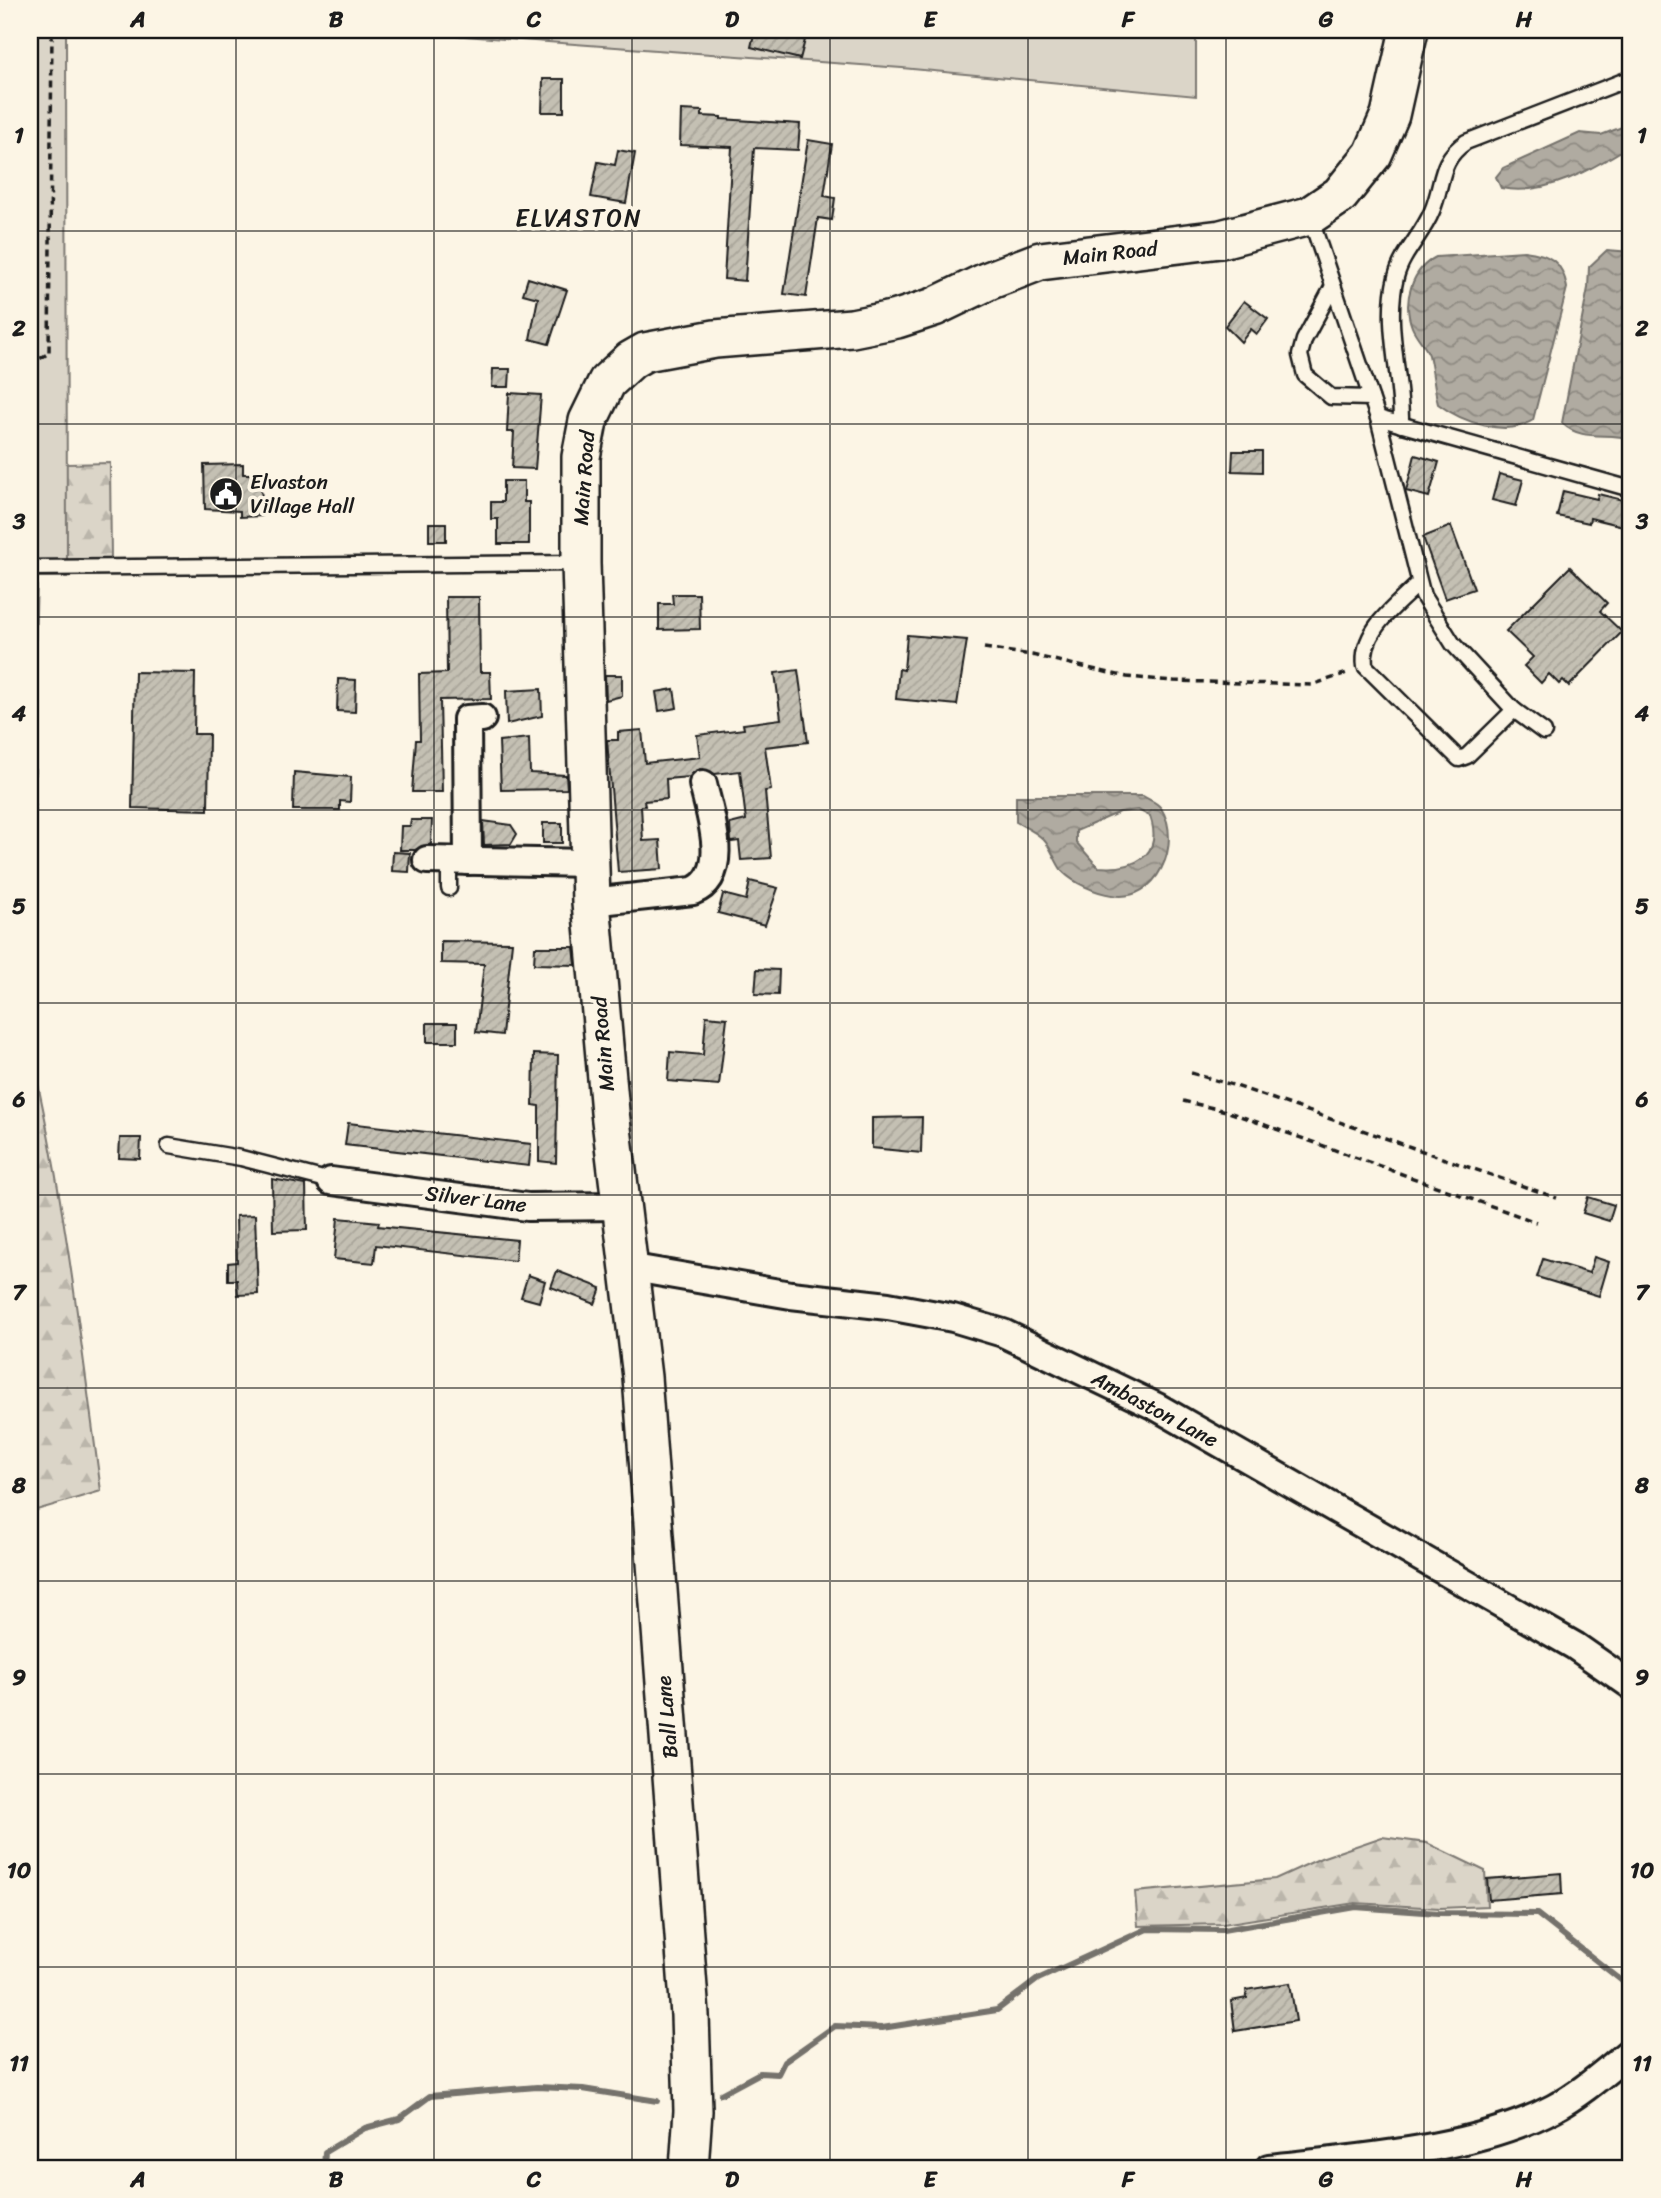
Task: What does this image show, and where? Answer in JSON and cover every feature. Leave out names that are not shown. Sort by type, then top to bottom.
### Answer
[{"type":"main road","name":"Main Road","points":[[628,1267],[591,902],[580,563],[581,457],[587,421],[607,382],[631,360],[645,352],[715,339],[852,328],[934,307],[997,277],[1040,261],[1221,239],[1309,216],[1340,195],[1373,154],[1390,115],[1409,30]]},
{"type":"main road","name":"Ball Lane","points":[[628,1267],[642,1377],[683,1909],[692,2110],[688,2168]]},
{"type":"street","points":[[482,718],[467,719],[448,861],[589,863]]},
{"type":"street","points":[[591,902],[693,891],[707,883],[715,864],[712,828],[703,784]]},
{"type":"street","name":"Silver Lane","points":[[331,1181],[528,1206],[621,1206]]},
{"type":"street","name":"Ambaston Lane","points":[[628,1267],[791,1296],[888,1306],[954,1318],[1003,1334],[1157,1407],[1575,1646],[1631,1685]]},
{"type":"street","points":[[1269,2168],[1412,2149],[1509,2128],[1555,2107],[1631,2051]]},
{"type":"lane","points":[[1401,425],[1400,377],[1391,319],[1396,276],[1433,210],[1451,152],[1466,142],[1631,78]]},
{"type":"lane","points":[[1309,216],[1378,418],[1418,584],[1453,644],[1514,710],[1544,732]]},
{"type":"lane","points":[[1333,286],[1304,340],[1300,355],[1305,375],[1331,397],[1371,398]]},
{"type":"lane","points":[[1378,418],[1631,489]]},
{"type":"lane","points":[[30,568],[580,563]]},
{"type":"lane","points":[[1418,584],[1376,626],[1366,645],[1365,666],[1459,759],[1467,756],[1514,710]]},
{"type":"lane","points":[[448,861],[449,888]]},
{"type":"lane","points":[[169,1146],[241,1158],[331,1181]]},
{"type":"path","points":[[30,365],[49,353],[52,30]]},
{"type":"path","points":[[607,30],[641,30]]},
{"type":"path","points":[[984,648],[1032,655],[1127,677],[1264,685],[1312,685],[1365,666]]},
{"type":"path","points":[[1191,1073],[1556,1198]]},
{"type":"path","points":[[1183,1101],[1226,1111],[1536,1222]]},
{"type":"green space","points":[[30,30],[66,30],[66,464],[110,463],[111,560],[30,560]]},
{"type":"green space","points":[[30,30],[66,30],[67,577],[37,577],[35,650],[30,650]]},
{"type":"green space","points":[[383,30],[1196,30],[1196,96],[902,68]]},
{"type":"green space","points":[[30,650],[35,650],[35,1071],[64,1228],[101,1491],[30,1512]]},
{"type":"green space","points":[[1382,1837],[1427,1843],[1485,1871],[1487,1906],[1440,1908],[1355,1903],[1223,1924],[1138,1926],[1135,1892],[1275,1879],[1321,1858]]},
{"type":"water","points":[[1622,127],[1631,127],[1631,145],[1569,179],[1518,190],[1501,188],[1496,177],[1503,168],[1580,133],[1601,135]]},
{"type":"water","points":[[1607,250],[1631,252],[1631,439],[1578,433],[1562,423],[1588,288],[1589,267]]},
{"type":"water","points":[[1524,251],[1541,254],[1553,260],[1562,271],[1567,288],[1533,420],[1510,428],[1484,426],[1459,417],[1438,404],[1429,355],[1409,317],[1411,287],[1421,269],[1436,257]]},
{"type":"water","points":[[1016,796],[1143,796],[1161,808],[1167,822],[1167,853],[1162,868],[1142,890],[1128,895],[1106,894],[1086,887],[1063,872],[1043,839],[1016,822]],"holes":[[[1138,810],[1150,816],[1153,842],[1149,851],[1134,863],[1098,867],[1076,842],[1076,831],[1120,812]]]},
{"type":"building","points":[[755,30],[805,40],[800,59],[751,47]]},
{"type":"building","points":[[543,79],[564,79],[564,112],[542,112]]},
{"type":"building","points":[[681,110],[702,111],[702,116],[721,119],[800,124],[798,150],[754,148],[745,281],[724,279],[732,147],[680,145]]},
{"type":"building","points":[[808,140],[832,144],[824,196],[835,198],[832,220],[818,218],[806,297],[784,294]]},
{"type":"building","points":[[618,150],[635,153],[626,203],[591,197],[598,162],[615,165]]},
{"type":"building","points":[[528,278],[567,290],[549,344],[530,339],[538,298],[523,294]]},
{"type":"building","points":[[1244,301],[1268,319],[1257,334],[1251,329],[1241,342],[1225,326]]},
{"type":"building","points":[[493,369],[510,369],[509,387],[492,387]]},
{"type":"building","points":[[509,393],[541,395],[535,469],[512,468],[514,432],[507,432]]},
{"type":"building","points":[[1233,451],[1262,451],[1262,472],[1232,471]]},
{"type":"building","points":[[1415,455],[1439,462],[1429,497],[1406,491]]},
{"type":"building","name":"Elvaston Village Hall","points":[[243,464],[243,474],[261,474],[262,516],[240,517],[240,511],[205,509],[204,465]]},
{"type":"building","points":[[1499,474],[1523,480],[1516,506],[1492,500]]},
{"type":"building","points":[[503,481],[524,481],[524,502],[529,502],[529,544],[498,544],[498,519],[491,519],[491,502],[503,502]]},
{"type":"building","points":[[1563,491],[1597,499],[1598,494],[1631,502],[1631,528],[1590,518],[1589,523],[1557,516]]},
{"type":"building","points":[[429,523],[446,523],[446,541],[429,541]]},
{"type":"building","points":[[1451,526],[1474,589],[1445,599],[1423,537]]},
{"type":"building","points":[[1570,567],[1607,603],[1600,611],[1622,632],[1569,686],[1563,680],[1559,684],[1549,674],[1541,683],[1524,666],[1533,657],[1506,631]]},
{"type":"building","points":[[672,594],[699,594],[700,629],[659,630],[659,604],[673,604]]},
{"type":"building","points":[[446,597],[479,597],[480,672],[490,672],[491,699],[440,700],[442,792],[412,792],[416,740],[420,740],[419,674],[447,673]]},
{"type":"building","points":[[907,635],[967,640],[957,705],[896,699],[899,669],[904,670]]},
{"type":"building","points":[[798,670],[808,742],[765,747],[771,790],[765,791],[771,858],[741,860],[739,841],[731,842],[730,824],[746,820],[740,771],[715,774],[700,769],[690,777],[666,779],[667,799],[644,801],[645,806],[641,806],[643,841],[660,840],[662,869],[618,872],[607,740],[618,740],[618,732],[642,730],[645,763],[700,757],[697,735],[744,729],[743,724],[781,719],[775,673]]},
{"type":"building","points":[[135,672],[195,673],[194,734],[209,734],[208,810],[132,808]]},
{"type":"building","points":[[605,675],[622,675],[622,696],[606,700]]},
{"type":"building","points":[[338,679],[356,680],[355,712],[337,711]]},
{"type":"building","points":[[541,689],[542,716],[507,724],[506,691]]},
{"type":"building","points":[[674,689],[677,708],[659,711],[656,692]]},
{"type":"building","points":[[529,738],[530,773],[566,775],[567,789],[501,790],[499,741]]},
{"type":"building","points":[[294,772],[351,777],[350,802],[340,801],[340,810],[293,810]]},
{"type":"building","points":[[411,820],[432,820],[431,844],[415,850],[400,850],[401,826],[410,826]]},
{"type":"building","points":[[483,821],[511,825],[517,834],[511,844],[484,845]]},
{"type":"building","points":[[543,823],[562,823],[562,843],[543,843]]},
{"type":"building","points":[[393,852],[410,853],[409,872],[392,871]]},
{"type":"building","points":[[750,881],[778,888],[765,925],[718,913],[723,894],[746,900]]},
{"type":"building","points":[[441,941],[512,942],[502,1035],[476,1032],[484,964],[441,963]]},
{"type":"building","points":[[535,947],[574,947],[576,965],[534,964]]},
{"type":"building","points":[[757,969],[779,970],[778,995],[755,994]]},
{"type":"building","points":[[706,1016],[727,1018],[719,1085],[668,1081],[670,1052],[703,1055]]},
{"type":"building","points":[[427,1023],[457,1023],[457,1042],[427,1042]]},
{"type":"building","points":[[534,1054],[558,1055],[556,1163],[539,1161],[539,1106],[533,1105]]},
{"type":"building","points":[[922,1117],[921,1153],[872,1148],[872,1118]]},
{"type":"building","points":[[348,1123],[531,1144],[529,1166],[345,1145]]},
{"type":"building","points":[[120,1138],[141,1138],[140,1159],[119,1158]]},
{"type":"building","points":[[272,1179],[306,1185],[307,1230],[273,1231]]},
{"type":"building","points":[[1588,1197],[1614,1205],[1609,1221],[1583,1213]]},
{"type":"building","points":[[255,1215],[258,1294],[238,1295],[237,1280],[228,1280],[228,1263],[237,1262],[236,1216]]},
{"type":"building","points":[[338,1218],[379,1222],[378,1226],[517,1240],[515,1261],[376,1245],[374,1263],[334,1259]]},
{"type":"building","points":[[1594,1257],[1609,1262],[1599,1296],[1537,1277],[1543,1259],[1589,1273]]},
{"type":"building","points":[[557,1271],[601,1288],[595,1304],[551,1287]]},
{"type":"building","points":[[528,1275],[545,1281],[539,1302],[521,1297]]},
{"type":"building","points":[[1561,1873],[1562,1894],[1489,1900],[1487,1879]]},
{"type":"building","points":[[1290,1983],[1296,2021],[1235,2031],[1231,2001],[1247,1998],[1246,1990]]},
{"type":"waterway","points":[[721,2094],[760,2073],[778,2074],[784,2062],[835,2026],[882,2028],[997,2010],[1038,1979],[1147,1929],[1223,1930],[1355,1907],[1438,1913],[1537,1914],[1631,1988]]},
{"type":"waterway","points":[[324,2168],[325,2152],[365,2128],[399,2119],[430,2096],[537,2087],[583,2089],[657,2101]]},
{"type":"place","name":"Elvaston Village Hall","points":[[226,494]]},
{"type":"district","name":"ELVASTON","points":[[579,218]]}]
